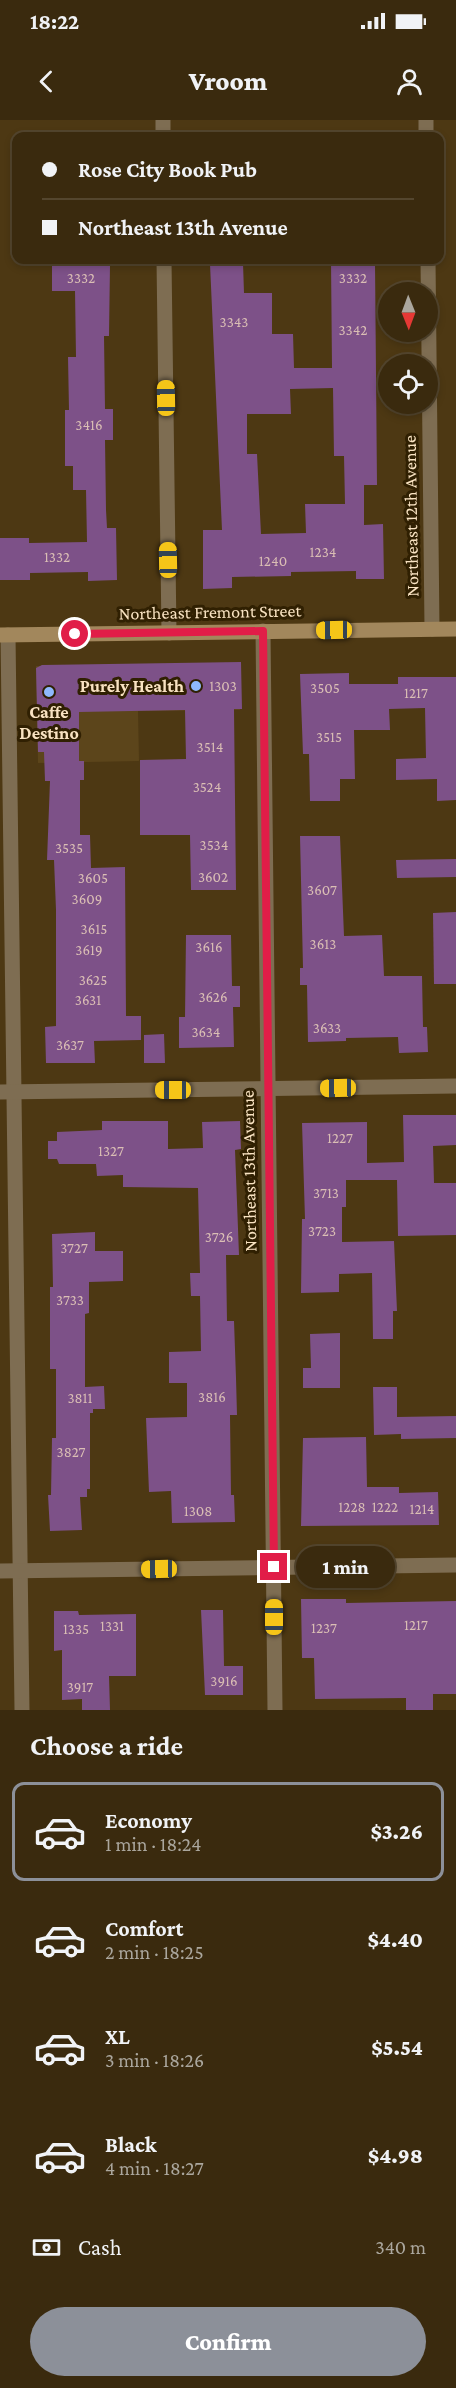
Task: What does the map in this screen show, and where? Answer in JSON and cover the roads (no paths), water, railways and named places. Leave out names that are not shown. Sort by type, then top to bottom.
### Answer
[{"type":"main road","name":"Northeast Fremont Street","points":[[4,635],[456,629]]},
{"type":"street","points":[[165,264],[169,633]]},
{"type":"street","name":"Northeast 12th Avenue","points":[[428,264],[432,629]]},
{"type":"street","name":"Northeast 13th Avenue","points":[[263,631],[275,1710]]},
{"type":"street","points":[[4,635],[7,1092],[22,1710]]},
{"type":"street","points":[[7,1092],[456,1086]]},
{"type":"street","points":[[0,1571],[456,1565]]},
{"type":"place","name":"Purely Health","points":[[196,686]]},
{"type":"place","name":"Caffe Destino","points":[[49,692]]}]
